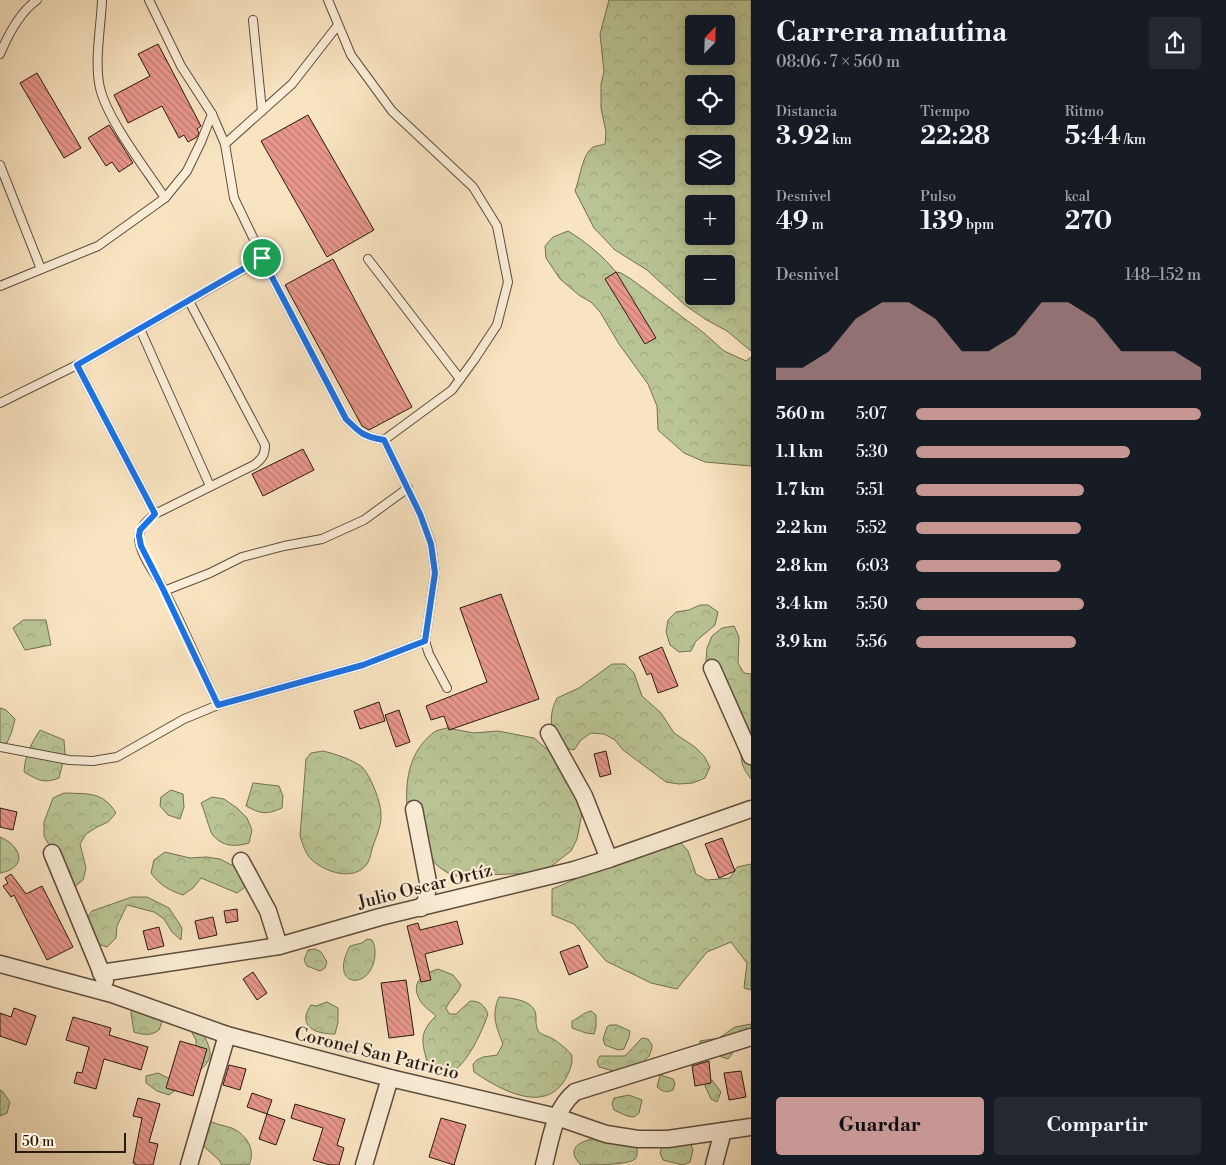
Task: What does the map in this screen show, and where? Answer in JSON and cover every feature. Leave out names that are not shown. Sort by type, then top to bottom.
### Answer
[{"type":"street","points":[[712,668],[751,756]]},
{"type":"street","points":[[550,733],[584,796],[609,859]]},
{"type":"street","points":[[414,809],[428,882],[426,901],[421,908]]},
{"type":"street","name":"Julio Oscar Ortíz","points":[[101,973],[279,946],[380,917],[609,859],[751,809]]},
{"type":"street","points":[[52,853],[101,973],[112,994]]},
{"type":"street","points":[[240,861],[268,911],[279,946]]},
{"type":"street","name":"Coronel San Patricio","points":[[0,964],[112,994],[227,1035],[390,1078],[557,1117],[606,1134],[638,1138],[668,1138],[751,1127]]},
{"type":"street","points":[[189,1165],[227,1035]]},
{"type":"street","points":[[544,1165],[557,1117],[567,1098],[575,1092],[751,1037]]},
{"type":"street","points":[[364,1165],[390,1078]]},
{"type":"street","points":[[714,1165],[723,1131]]},
{"type":"lane","points":[[0,54],[6,38],[19,19],[37,0]]},
{"type":"lane","points":[[102,0],[98,72],[100,89],[121,132],[165,198]]},
{"type":"lane","points":[[149,0],[181,66],[212,114],[225,144],[234,198],[262,258],[346,419],[359,433],[384,440],[452,390],[497,325],[508,282],[497,226],[472,187],[392,111],[351,55],[328,0]]},
{"type":"lane","points":[[253,20],[262,111]]},
{"type":"lane","points":[[225,144],[292,84],[338,25]]},
{"type":"lane","points":[[0,286],[98,246],[165,198],[187,171],[212,114]]},
{"type":"lane","points":[[0,165],[41,269]]},
{"type":"lane","points":[[0,403],[77,365],[262,258]]},
{"type":"lane","points":[[368,259],[460,379]]},
{"type":"lane","points":[[189,301],[264,445],[264,454],[261,460],[254,465],[155,514],[143,526],[139,536],[144,555],[164,591],[218,705]]},
{"type":"lane","points":[[140,329],[210,486]]},
{"type":"lane","points":[[77,365],[155,514]]},
{"type":"lane","points":[[384,440],[420,514],[431,544],[435,573],[425,641],[429,654],[447,688]]},
{"type":"lane","points":[[164,591],[210,573],[242,557],[284,546],[322,540],[364,520],[408,488]]},
{"type":"lane","points":[[0,747],[69,760],[93,761],[117,757],[184,719],[218,705],[363,665],[425,641]]},
{"type":"green space","points":[[609,0],[751,0],[751,351],[727,331],[685,305],[647,270],[615,250],[594,228],[575,191],[589,150],[605,144],[606,132],[601,108],[601,84],[604,72],[600,34]]},
{"type":"green space","points":[[568,231],[606,260],[616,272],[631,279],[704,333],[724,351],[746,361],[751,357],[751,466],[705,462],[684,453],[658,430],[657,406],[648,384],[619,344],[600,312],[591,302],[580,296],[560,279],[546,258],[545,246],[553,237]]},
{"type":"green space","points":[[700,605],[708,605],[718,612],[715,625],[696,641],[691,651],[679,652],[670,645],[666,632],[668,620],[676,612],[689,610]]},
{"type":"green space","points":[[23,620],[46,620],[51,645],[25,650],[13,628]]},
{"type":"green space","points":[[734,626],[739,637],[738,663],[744,673],[751,674],[751,779],[742,762],[743,741],[706,660],[707,648],[712,636],[722,628]]},
{"type":"green space","points":[[612,664],[625,664],[634,673],[642,696],[661,713],[674,733],[695,747],[704,756],[710,767],[705,778],[693,783],[679,784],[666,782],[623,750],[615,740],[604,734],[591,733],[581,740],[574,750],[561,747],[554,735],[551,717],[557,698],[579,688]]},
{"type":"green space","points":[[0,708],[6,710],[15,719],[7,743],[0,744]]},
{"type":"green space","points":[[447,728],[474,733],[498,731],[534,738],[566,766],[582,813],[577,839],[571,851],[549,868],[539,873],[453,876],[433,862],[418,843],[409,826],[407,806],[408,776],[414,757],[425,740],[434,732]]},
{"type":"green space","points":[[40,730],[64,740],[65,754],[59,778],[49,781],[41,780],[24,772],[29,750]]},
{"type":"green space","points":[[323,751],[348,759],[362,767],[372,783],[380,805],[380,824],[369,860],[367,864],[355,873],[347,874],[332,871],[312,860],[304,849],[300,836],[306,759],[311,753]]},
{"type":"green space","points":[[253,783],[279,786],[283,796],[282,808],[264,813],[246,806]]},
{"type":"green space","points":[[171,790],[183,794],[184,807],[180,819],[168,815],[160,806],[161,797]]},
{"type":"green space","points":[[64,793],[87,794],[100,797],[116,813],[108,822],[86,834],[80,844],[86,868],[83,880],[73,888],[44,836],[44,822],[53,798]]},
{"type":"green space","points":[[212,797],[224,799],[247,818],[252,830],[249,843],[239,845],[224,844],[212,834],[201,803]]},
{"type":"green space","points":[[0,837],[13,846],[19,856],[15,867],[0,873]]},
{"type":"green space","points":[[680,842],[688,851],[696,874],[707,880],[730,878],[737,867],[751,864],[751,990],[744,988],[747,963],[731,942],[707,952],[677,989],[651,983],[606,961],[574,924],[552,915],[552,889],[574,880],[578,873]]},
{"type":"green space","points":[[165,852],[190,858],[206,857],[220,859],[245,872],[248,885],[237,893],[201,878],[193,888],[183,895],[161,884],[151,873],[154,860]]},
{"type":"green space","points":[[132,897],[147,897],[169,908],[182,928],[181,940],[172,932],[164,919],[154,912],[127,905],[117,926],[116,938],[107,947],[95,943],[84,921],[92,911]]},
{"type":"green space","points":[[367,939],[372,940],[375,948],[372,967],[367,975],[353,980],[347,977],[344,970],[344,960],[350,946],[362,943]]},
{"type":"green space","points":[[315,949],[321,952],[327,962],[325,968],[320,971],[307,966],[304,960],[308,950]]},
{"type":"green space","points":[[438,969],[453,975],[461,985],[446,1008],[449,1014],[456,1014],[470,1001],[481,1004],[488,1014],[469,1054],[458,1068],[452,1072],[445,1072],[428,1065],[423,1044],[426,1028],[436,1016],[421,1002],[416,990],[417,985],[422,977]]},
{"type":"green space","points":[[147,997],[162,1006],[164,1013],[159,1030],[153,1033],[141,1034],[134,1032],[131,1013],[134,1000]]},
{"type":"green space","points":[[499,997],[528,1003],[535,1011],[539,1032],[555,1040],[572,1056],[567,1076],[558,1088],[548,1095],[522,1096],[509,1092],[474,1072],[473,1064],[477,1060],[497,1055],[503,1044],[495,1015]]},
{"type":"green space","points":[[327,1002],[338,1008],[338,1022],[335,1034],[316,1031],[308,1026],[306,1021],[306,1013],[311,1005],[316,1006]]},
{"type":"green space","points":[[591,1011],[596,1015],[594,1034],[572,1028],[572,1021]]},
{"type":"green space","points":[[751,1024],[751,1037],[732,1048],[732,1054],[728,1059],[699,1047],[700,1041],[719,1038],[735,1027]]},
{"type":"green space","points":[[617,1025],[630,1031],[624,1049],[618,1050],[605,1045],[603,1039],[607,1027]]},
{"type":"green space","points":[[190,1029],[202,1030],[209,1047],[210,1056],[200,1070],[196,1052],[196,1040]]},
{"type":"green space","points":[[642,1038],[648,1039],[652,1045],[650,1055],[635,1068],[623,1072],[599,1067],[597,1061],[600,1056],[625,1056]]},
{"type":"green space","points":[[158,1073],[170,1079],[179,1087],[169,1095],[157,1091],[146,1083],[146,1076]]},
{"type":"green space","points":[[660,1075],[673,1079],[675,1084],[673,1090],[665,1092],[657,1087]]},
{"type":"green space","points":[[712,1080],[721,1092],[717,1102],[711,1099],[705,1086],[705,1082]]},
{"type":"green space","points":[[0,1090],[10,1102],[7,1113],[0,1116]]},
{"type":"green space","points":[[629,1095],[642,1100],[639,1113],[634,1117],[614,1110],[612,1104],[614,1098]]},
{"type":"green space","points":[[212,1122],[232,1128],[246,1139],[251,1149],[249,1165],[222,1165],[200,1143],[201,1130]]},
{"type":"green space","points":[[596,1138],[633,1144],[637,1148],[637,1157],[625,1162],[581,1165],[574,1154],[576,1146]]},
{"type":"green space","points":[[680,1139],[691,1144],[693,1150],[690,1162],[683,1165],[663,1160],[660,1153],[662,1147]]},
{"type":"building","points":[[158,44],[201,126],[197,129],[199,133],[197,137],[188,142],[184,135],[179,138],[162,106],[128,123],[114,95],[150,76],[138,54]]},
{"type":"building","points":[[37,73],[81,148],[64,158],[20,83]]},
{"type":"building","points":[[308,115],[374,230],[327,257],[261,141]]},
{"type":"building","points":[[109,125],[133,163],[119,172],[112,162],[106,166],[88,138]]},
{"type":"building","points":[[333,259],[412,407],[369,430],[362,426],[285,285]]},
{"type":"building","points":[[616,272],[656,338],[645,344],[605,279]]},
{"type":"building","points":[[303,449],[314,470],[263,496],[252,474]]},
{"type":"building","points":[[501,594],[539,699],[449,730],[444,716],[431,720],[426,706],[487,682],[460,608]]},
{"type":"building","points":[[662,647],[678,686],[658,693],[651,673],[647,675],[639,657]]},
{"type":"building","points":[[379,702],[385,721],[360,729],[354,711]]},
{"type":"building","points":[[399,710],[410,742],[396,747],[385,715]]},
{"type":"building","points":[[606,751],[611,774],[600,777],[594,754]]},
{"type":"building","points":[[0,808],[17,812],[13,830],[0,827]]},
{"type":"building","points":[[722,838],[735,871],[719,878],[705,844]]},
{"type":"building","points":[[11,874],[26,894],[42,886],[73,947],[47,960],[14,895],[11,897],[3,886],[8,883],[5,878]]},
{"type":"building","points":[[237,909],[238,921],[226,923],[224,911]]},
{"type":"building","points":[[213,917],[217,935],[199,939],[195,921]]},
{"type":"building","points":[[457,921],[463,944],[425,954],[431,980],[421,982],[407,926],[418,923],[420,930]]},
{"type":"building","points":[[159,927],[164,946],[148,950],[143,931]]},
{"type":"building","points":[[579,945],[588,967],[569,975],[560,952]]},
{"type":"building","points":[[253,972],[267,993],[257,1000],[243,979]]},
{"type":"building","points":[[406,980],[414,1035],[389,1038],[381,983]]},
{"type":"building","points":[[14,1008],[36,1016],[26,1045],[0,1036],[0,1013],[11,1017]]},
{"type":"building","points":[[73,1017],[111,1028],[109,1035],[148,1047],[141,1070],[104,1059],[96,1089],[74,1083],[77,1072],[82,1073],[89,1047],[66,1040]]},
{"type":"building","points":[[180,1041],[207,1049],[193,1096],[166,1088]]},
{"type":"building","points":[[709,1061],[711,1083],[695,1086],[692,1066]]},
{"type":"building","points":[[229,1065],[246,1069],[240,1090],[223,1085]]},
{"type":"building","points":[[741,1071],[746,1097],[729,1100],[724,1073]]},
{"type":"building","points":[[252,1093],[272,1100],[267,1114],[247,1107]]},
{"type":"building","points":[[138,1098],[160,1104],[149,1142],[158,1144],[153,1165],[135,1165],[133,1163],[142,1118],[133,1116]]},
{"type":"building","points":[[295,1104],[345,1119],[337,1145],[344,1148],[339,1165],[330,1165],[313,1160],[323,1128],[291,1118]]},
{"type":"building","points":[[267,1114],[285,1120],[276,1145],[259,1139]]},
{"type":"building","points":[[441,1118],[466,1125],[454,1165],[429,1157]]},
{"type":"route","points":[[262,258],[346,419],[359,433],[384,440],[420,514],[431,544],[435,573],[425,641],[363,665],[218,705],[141,546],[140,530],[155,514],[77,365],[262,258]]}]
